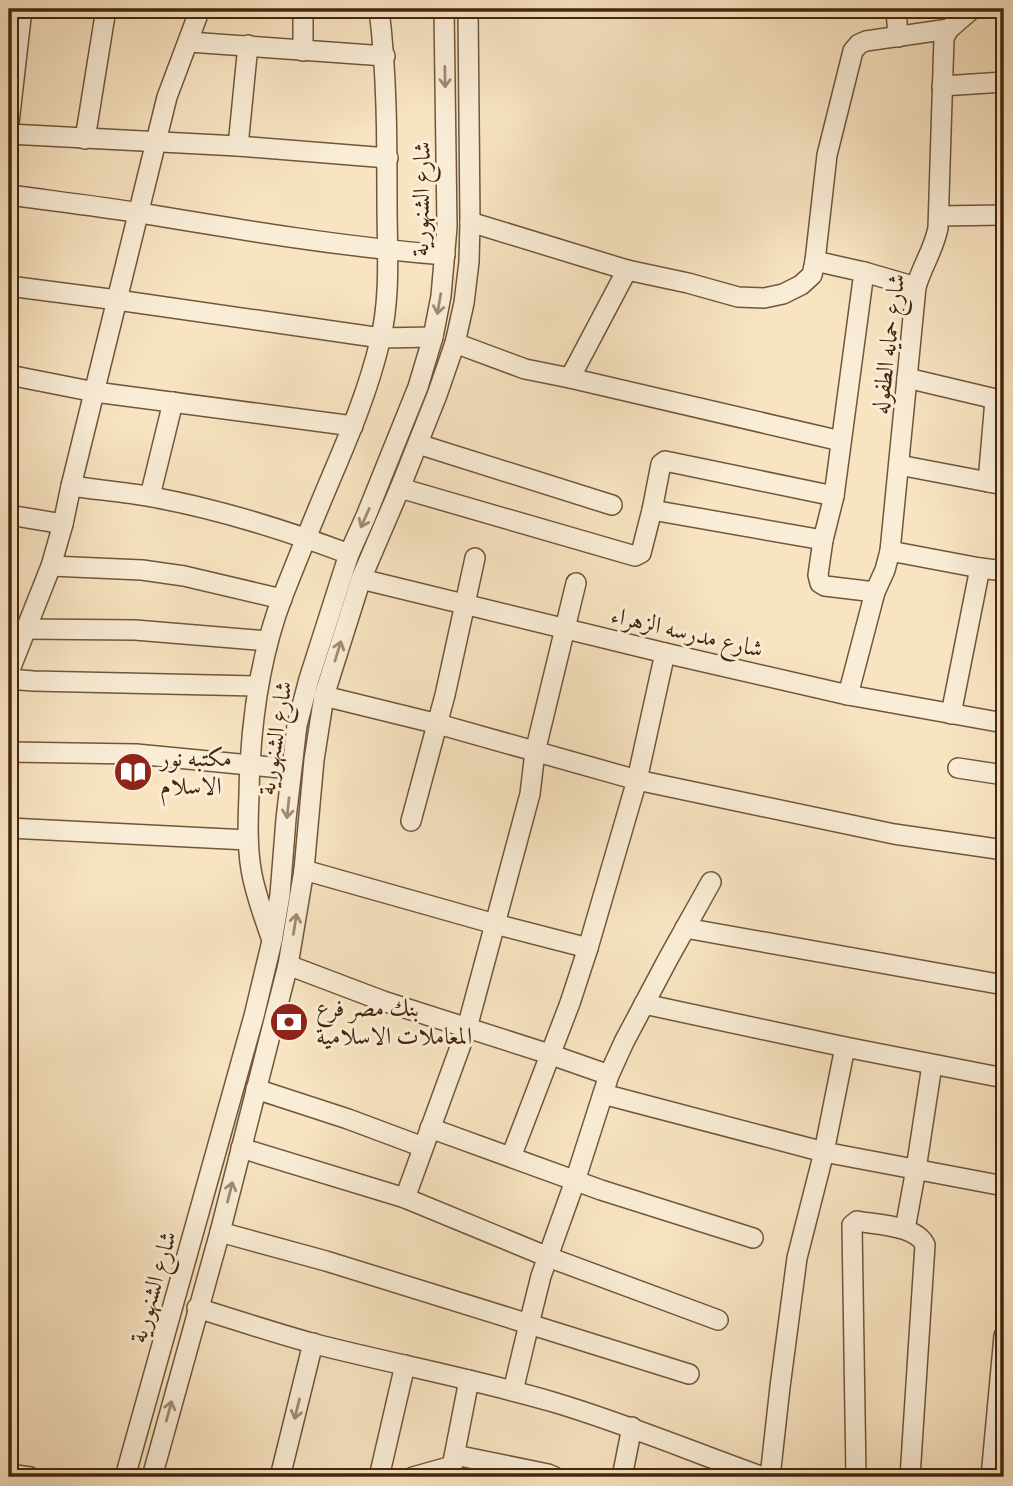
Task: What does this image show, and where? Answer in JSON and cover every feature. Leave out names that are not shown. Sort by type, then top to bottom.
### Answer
[{"type":"street","points":[[9,124],[22,9]]},
{"type":"street","points":[[85,139],[106,9]]},
{"type":"street","points":[[9,672],[51,566],[167,97],[200,9]]},
{"type":"street","points":[[303,9],[303,51]]},
{"type":"street","points":[[272,941],[257,897],[248,840],[252,725],[268,641],[282,598],[368,387],[381,338],[388,251],[384,56],[379,9]]},
{"type":"street","name":"شارع الشنهورية","points":[[125,1477],[254,1017],[272,941],[280,895],[297,725],[309,679],[349,554],[418,387],[433,337],[441,296],[447,227],[444,9]]},
{"type":"street","name":"شارع الشنهورية","points":[[152,1477],[220,1232],[288,965],[304,870],[314,760],[324,696],[361,579],[418,444],[455,343],[464,303],[470,222],[468,9]]},
{"type":"street","points":[[896,9],[898,37]]},
{"type":"street","points":[[470,222],[627,270],[737,297],[764,298],[783,294],[801,285],[811,275],[828,155],[853,51],[866,41],[948,29],[972,9]]},
{"type":"street","name":"شارع حمايه الطفوله","points":[[848,695],[875,592],[890,551],[916,287],[936,239],[939,216],[942,48],[948,29]]},
{"type":"street","points":[[189,43],[384,56]]},
{"type":"street","points":[[238,146],[248,45]]},
{"type":"street","points":[[942,86],[1004,82]]},
{"type":"street","points":[[9,134],[238,146],[387,158]]},
{"type":"street","points":[[9,195],[222,228],[388,251],[446,256]]},
{"type":"street","points":[[939,216],[1004,215]]},
{"type":"street","points":[[815,261],[916,287]]},
{"type":"street","points":[[570,378],[627,270]]},
{"type":"street","points":[[864,272],[834,496],[818,575],[820,583],[825,586],[875,592]]},
{"type":"street","points":[[9,286],[381,338],[433,337]]},
{"type":"street","points":[[455,343],[525,369],[841,441]]},
{"type":"street","points":[[9,375],[96,391],[353,426]]},
{"type":"street","points":[[899,465],[996,484],[1000,400],[907,378]]},
{"type":"street","points":[[150,496],[173,402]]},
{"type":"street","points":[[418,444],[611,505]]},
{"type":"street","points":[[400,488],[635,556],[640,553],[661,464],[665,461],[834,496]]},
{"type":"street","points":[[71,486],[150,496],[202,507],[307,538],[349,554]]},
{"type":"street","points":[[652,510],[823,540]]},
{"type":"street","points":[[9,515],[63,524]]},
{"type":"street","points":[[890,551],[1004,571]]},
{"type":"street","points":[[411,821],[438,724],[475,558]]},
{"type":"street","points":[[51,566],[142,570],[282,598]]},
{"type":"street","points":[[951,713],[980,568]]},
{"type":"street","name":"شارع مدرسه الزهراء","points":[[361,579],[848,695],[1004,723]]},
{"type":"street","points":[[405,1198],[467,1028],[530,794],[535,752],[576,583]]},
{"type":"street","points":[[25,629],[135,630],[268,641]]},
{"type":"street","points":[[511,1157],[570,1003],[588,948],[637,780],[665,653]]},
{"type":"street","points":[[9,679],[258,686]]},
{"type":"street","points":[[324,696],[438,724],[637,780],[894,834],[1004,850]]},
{"type":"street","points":[[9,752],[136,754],[292,769]]},
{"type":"street","points":[[958,768],[1004,775]]},
{"type":"street","points":[[9,828],[248,840]]},
{"type":"street","points":[[304,870],[588,948]]},
{"type":"street","points":[[513,1391],[548,1257],[606,1085],[644,1004],[710,882]]},
{"type":"street","points":[[685,928],[1004,985]]},
{"type":"street","points":[[288,965],[383,1001],[549,1054],[606,1085],[824,1152],[1004,1186]]},
{"type":"street","points":[[644,1004],[1004,1078]]},
{"type":"street","points":[[770,1477],[797,1258],[824,1152],[845,1047]]},
{"type":"street","points":[[905,1229],[932,1065]]},
{"type":"street","points":[[256,1089],[423,1147]]},
{"type":"street","points":[[430,1128],[575,1181],[753,1238]]},
{"type":"street","points":[[241,1148],[405,1198],[548,1257],[718,1320]]},
{"type":"street","points":[[856,1477],[852,1225],[857,1221],[905,1229],[916,1233],[925,1245],[910,1477]]},
{"type":"street","points":[[220,1232],[326,1261],[689,1374]]},
{"type":"street","points":[[197,1308],[313,1343],[513,1391],[632,1427],[763,1477]]},
{"type":"street","points":[[991,1477],[1004,1336]]},
{"type":"street","points":[[280,1477],[313,1343]]},
{"type":"street","points":[[379,1477],[405,1365]]},
{"type":"street","points":[[452,1466],[469,1380]]},
{"type":"street","points":[[622,1477],[632,1427]]},
{"type":"street","points":[[413,1477],[452,1466],[548,1474],[555,1477]]},
{"type":"street","points":[[9,1474],[30,1477]]},
{"type":"place","name":"مكتبه نور الاسلام","points":[[133,772]]},
{"type":"place","name":"بنك مصر فرع المعاملات الاسلامية","points":[[289,1022]]}]
